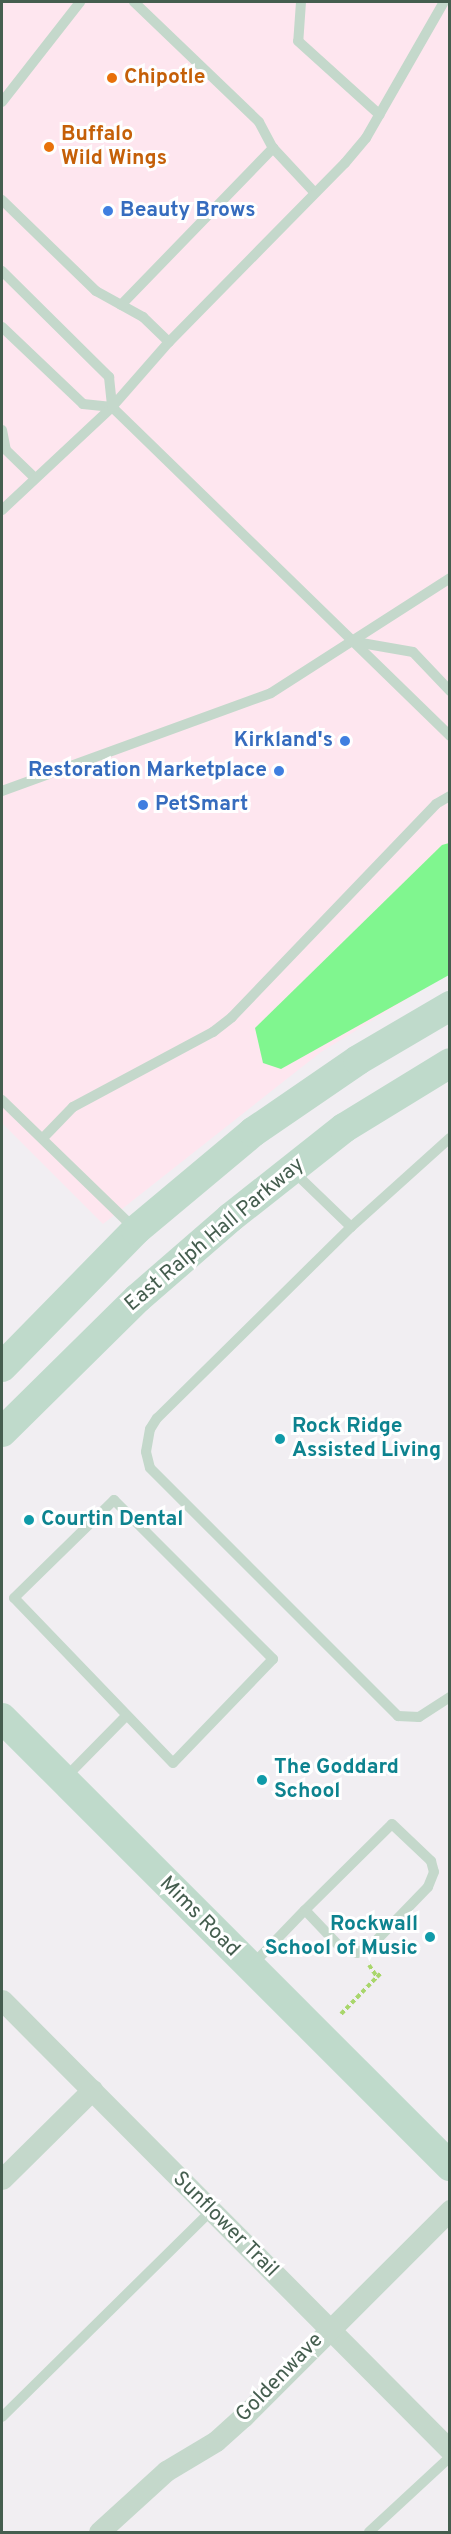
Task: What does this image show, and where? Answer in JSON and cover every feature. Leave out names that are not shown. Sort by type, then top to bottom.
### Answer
[{"type":"main road","points":[[2,1366],[136,1230],[253,1132],[358,1060],[450,1006]]},
{"type":"main road","name":"East Ralph Hall Parkway","points":[[2,1432],[138,1298],[292,1169],[344,1128],[450,1063]]},
{"type":"main road","name":"Mims Road","points":[[2,1718],[249,1968],[450,2166]]},
{"type":"street","name":"Sunflower Trail","points":[[2,2000],[450,2450]]},
{"type":"street","points":[[2,2179],[92,2091]]},
{"type":"street","name":"Goldenwave","points":[[99,2532],[166,2471],[216,2441],[243,2417],[329,2328],[450,2210]]},
{"type":"lane","points":[[2,102],[80,2]]},
{"type":"lane","points":[[134,2],[259,122],[273,148],[314,192]]},
{"type":"lane","points":[[301,2],[298,41],[380,115]]},
{"type":"lane","points":[[2,510],[112,407],[169,342],[345,163],[380,115],[444,2]]},
{"type":"lane","points":[[121,306],[273,148]]},
{"type":"lane","points":[[2,200],[96,291],[143,317],[169,342]]},
{"type":"lane","points":[[2,271],[109,377],[112,407]]},
{"type":"lane","points":[[2,327],[82,404],[112,407],[450,736]]},
{"type":"lane","points":[[2,430],[6,450],[35,478]]},
{"type":"lane","points":[[2,791],[241,707],[271,693],[350,640],[450,578]]},
{"type":"lane","points":[[350,640],[413,652],[450,691]]},
{"type":"lane","points":[[44,1137],[73,1107],[213,1032],[232,1017],[436,804],[450,796]]},
{"type":"lane","points":[[2,1100],[44,1137],[136,1230]]},
{"type":"lane","points":[[450,1138],[351,1227],[158,1418],[150,1429],[146,1452],[150,1468],[381,1702],[398,1716],[419,1717],[450,1697]]},
{"type":"lane","points":[[292,1169],[351,1227]]},
{"type":"lane","points":[[114,1500],[273,1659],[172,1763],[126,1716],[14,1598],[114,1500]]},
{"type":"lane","points":[[63,1780],[126,1716]]},
{"type":"lane","points":[[249,1968],[305,1910],[392,1824],[431,1861],[434,1872],[428,1887],[373,1944],[357,1953],[341,1947],[305,1910]]},
{"type":"lane","points":[[2,2417],[211,2211]]},
{"type":"lane","points":[[369,2532],[450,2457]]},
{"type":"path","points":[[341,2014],[377,1977]]},
{"type":"shaded area","points":[[2,2],[449,2],[449,973],[321,1052],[103,1224],[2,1123]]},
{"type":"shaded area","points":[[449,843],[449,975],[281,1069],[263,1063],[255,1028],[442,845]]},
{"type":"place","name":"Chipotle","points":[[112,78]]},
{"type":"place","name":"Buffalo Wild Wings","points":[[49,147]]},
{"type":"place","name":"Beauty Brows","points":[[108,211]]},
{"type":"place","name":"Kirkland's","points":[[345,741]]},
{"type":"place","name":"Restoration Marketplace","points":[[279,771]]},
{"type":"place","name":"PetSmart","points":[[143,805]]},
{"type":"place","name":"Rock Ridge Assisted Living","points":[[280,1439]]},
{"type":"place","name":"Courtin Dental","points":[[29,1520]]},
{"type":"place","name":"The Goddard School","points":[[262,1780]]},
{"type":"place","name":"Rockwall School of Music","points":[[430,1937]]}]
